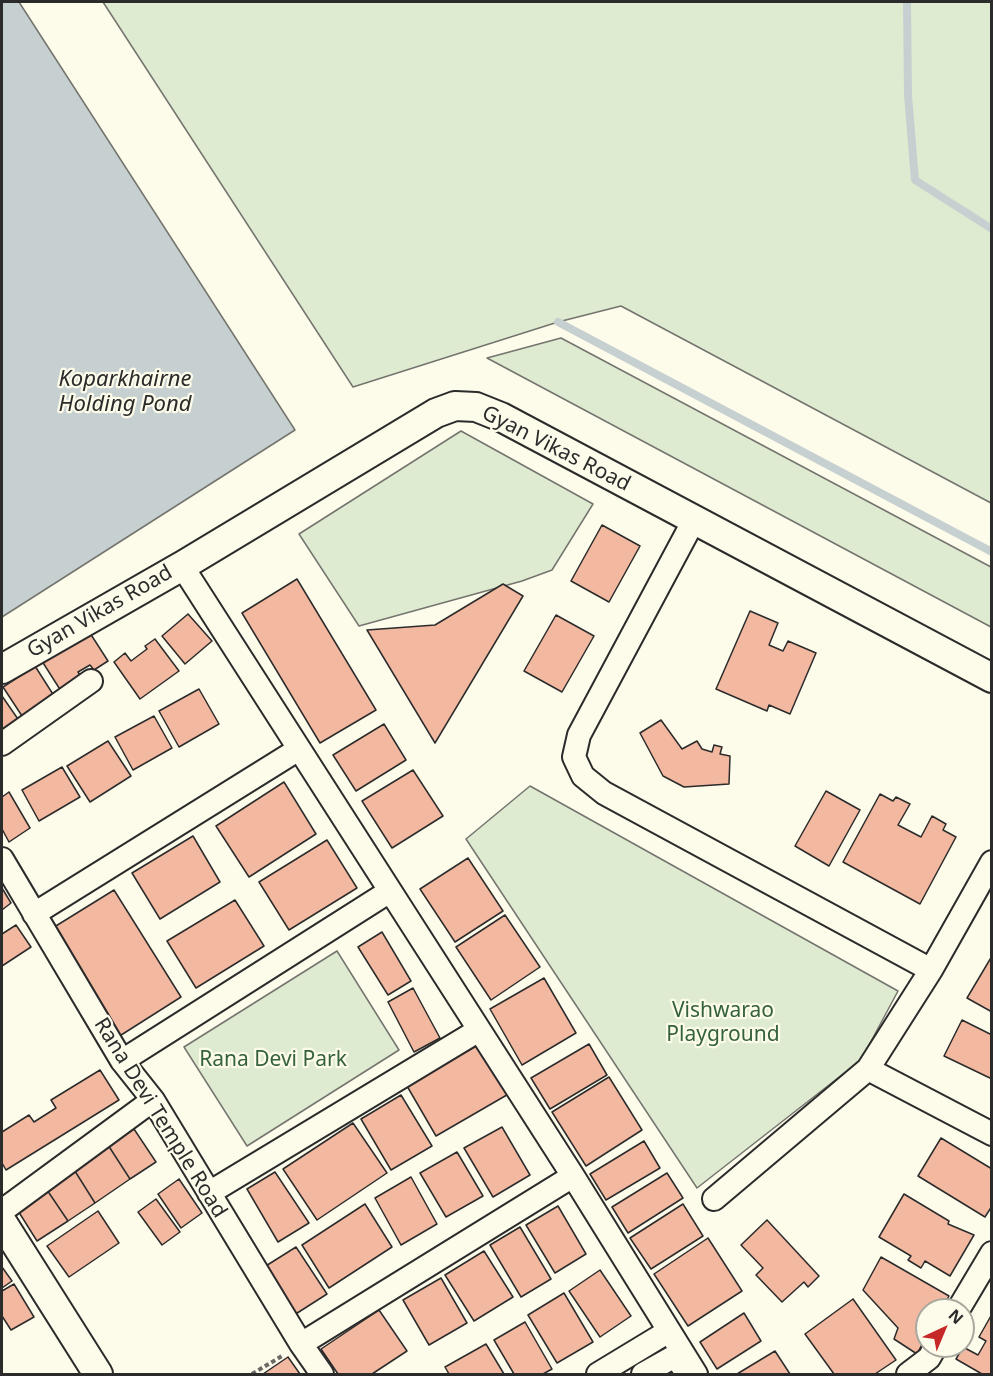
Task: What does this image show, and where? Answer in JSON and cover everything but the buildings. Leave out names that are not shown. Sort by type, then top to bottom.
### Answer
[{"type":"street","name":"Gyan Vikas Road","points":[[2,669],[182,566],[436,412],[455,406],[476,407],[501,417],[992,678]]},
{"type":"street","points":[[694,520],[579,735],[574,757],[583,776],[604,794],[931,970]]},
{"type":"street","points":[[182,566],[573,1176],[696,1374]]},
{"type":"street","points":[[2,744],[91,681]]},
{"type":"street","points":[[34,914],[299,749]]},
{"type":"street","name":"Rana Devi Temple Road","points":[[2,859],[122,1061],[153,1100],[301,1344],[322,1374]]},
{"type":"street","points":[[714,1200],[868,1069],[931,970],[992,862]]},
{"type":"street","points":[[122,1061],[390,891]]},
{"type":"street","points":[[209,1193],[479,1030]]},
{"type":"street","points":[[868,1069],[992,1134]]},
{"type":"street","points":[[98,1374],[3,1225],[153,1100]]},
{"type":"street","points":[[301,1344],[573,1176]]},
{"type":"street","points":[[965,1298],[992,1253]]},
{"type":"street","points":[[598,1374],[669,1331]]},
{"type":"street","points":[[643,1374],[675,1356],[688,1374]]},
{"type":"street","points":[[908,1374],[929,1358]]},
{"type":"path","points":[[252,1374],[301,1344]]},
{"type":"green space","points":[[103,2],[991,2],[991,503],[621,306],[558,322],[353,387]]},
{"type":"green space","points":[[561,338],[991,567],[991,627],[487,358]]},
{"type":"green space","points":[[461,431],[593,504],[552,570],[522,581],[359,626],[299,534]]},
{"type":"green space","name":"Vishwarao Playground","points":[[530,786],[898,991],[861,1060],[697,1188],[466,839]]},
{"type":"green space","name":"Rana Devi Park","points":[[337,951],[399,1050],[247,1146],[184,1047]]},
{"type":"water","name":"Koparkhairne Holding Pond","points":[[2,2],[19,2],[295,430],[2,617]]},
{"type":"waterway","points":[[907,2],[908,95],[915,180],[992,229]]},
{"type":"waterway","points":[[558,322],[992,552]]}]
